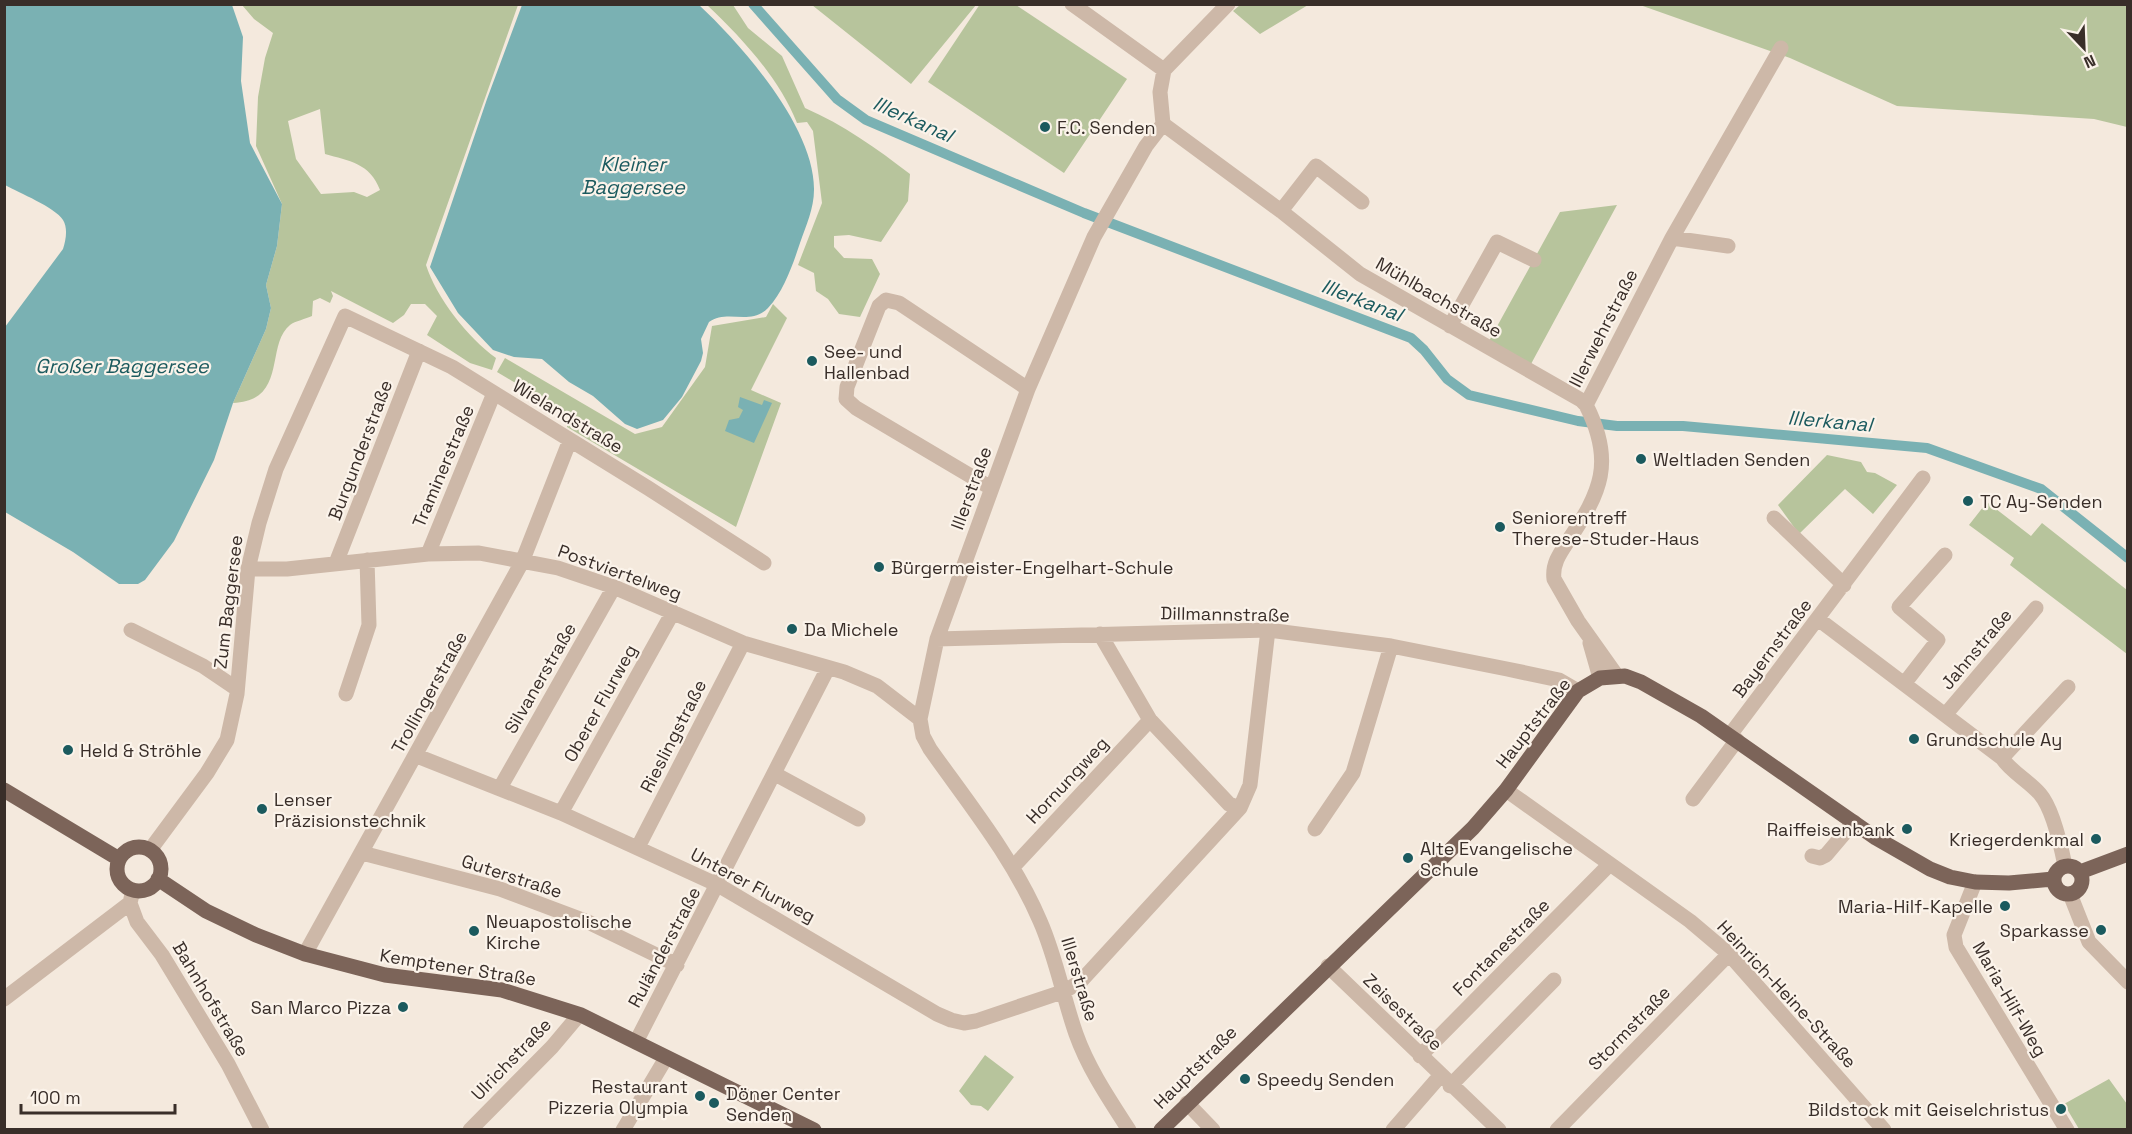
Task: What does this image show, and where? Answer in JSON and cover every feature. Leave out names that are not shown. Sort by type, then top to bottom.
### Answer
[{"type":"main road","name":"Hauptstraße","points":[[1161,1130],[1328,966],[1425,876],[1506,790],[1578,691],[1600,678],[1617,676],[1641,682],[1733,737],[1902,855],[1925,866],[1950,877],[1975,882],[2009,884],[2053,879]]},
{"type":"main road","points":[[4,790],[119,859]]},
{"type":"main road","points":[[133,847],[150,850],[161,865],[158,879],[146,890],[131,896],[119,878],[117,869],[119,859],[133,847]]},
{"type":"main road","points":[[2080,872],[2127,854]]},
{"type":"main road","points":[[2065,866],[2074,867],[2080,872],[2082,884],[2078,891],[2070,894],[2056,889],[2053,879],[2056,871],[2065,866]]},
{"type":"main road","name":"Kemptener Straße","points":[[158,879],[206,911],[256,935],[305,954],[385,975],[502,990],[579,1015],[814,1130]]},
{"type":"street","points":[[1072,4],[1164,70]]},
{"type":"street","points":[[1162,124],[1160,92],[1164,70],[1228,4]]},
{"type":"street","name":"Illerwehrstraße","points":[[1617,676],[1557,588],[1553,572],[1558,556],[1593,504],[1601,482],[1603,468],[1596,433],[1587,407],[1672,238],[1781,48]]},
{"type":"street","name":"Illerstraße","points":[[1128,1130],[1104,1091],[1076,1034],[1065,991],[1041,922],[1013,867],[930,749],[923,736],[920,719],[937,639],[1028,388],[1094,237],[1162,124]]},
{"type":"street","name":"Mühlbachstraße","points":[[1162,124],[1281,211],[1360,274],[1581,400],[1587,407]]},
{"type":"street","points":[[1281,211],[1316,166],[1362,202]]},
{"type":"street","points":[[1672,238],[1728,246]]},
{"type":"street","points":[[1450,326],[1497,242],[1534,260]]},
{"type":"street","points":[[991,488],[856,408],[846,399],[847,387],[879,306],[886,300],[899,303],[1028,388]]},
{"type":"street","name":"Wielandstraße","points":[[345,316],[419,351],[495,393],[764,563]]},
{"type":"street","name":"Zum Baggersee","points":[[150,850],[207,773],[227,740],[237,689],[248,569],[259,523],[276,469],[345,316]]},
{"type":"street","name":"Burgunderstraße","points":[[336,563],[419,351]]},
{"type":"street","name":"Traminerstraße","points":[[428,554],[495,393]]},
{"type":"street","name":"Trollingerstraße","points":[[305,954],[417,756],[522,562],[570,440]]},
{"type":"street","name":"Bayernstraße","points":[[1693,799],[1733,737],[1923,477]]},
{"type":"street","points":[[1774,518],[1844,585]]},
{"type":"street","name":"Postviertelweg","points":[[248,569],[286,569],[428,554],[479,553],[558,568],[614,587],[743,643],[844,672],[877,686],[920,719]]},
{"type":"street","points":[[1904,684],[1938,640],[1899,607],[1945,555]]},
{"type":"street","points":[[346,694],[369,625],[367,560]]},
{"type":"street","name":"Silvanerstraße","points":[[500,788],[614,587]]},
{"type":"street","name":"Jahnstraße","points":[[1945,715],[2036,608]]},
{"type":"street","name":"Oberer Flurweg","points":[[561,813],[672,612]]},
{"type":"street","points":[[1818,619],[2002,758],[2042,796],[2056,831],[2065,866]]},
{"type":"street","points":[[131,630],[203,666],[237,689]]},
{"type":"street","points":[[1100,634],[1150,720],[1229,804],[1240,808],[1250,785],[1268,630]]},
{"type":"street","name":"Dillmannstraße","points":[[937,639],[1268,630],[1391,646],[1559,680],[1578,691]]},
{"type":"street","name":"Illerwehrstraße","points":[[1587,634],[1600,678]]},
{"type":"street","name":"Rieslingstraße","points":[[638,847],[743,643]]},
{"type":"street","points":[[1315,829],[1353,773],[1391,646]]},
{"type":"street","name":"Ruländerstraße","points":[[636,1042],[828,669]]},
{"type":"street","points":[[2002,758],[2068,687]]},
{"type":"street","name":"Hornungweg","points":[[1013,867],[1150,720]]},
{"type":"street","name":"Unterer Flurweg","points":[[417,756],[561,813],[718,885],[951,1020],[964,1023],[1065,991],[1081,981],[1240,808]]},
{"type":"street","points":[[775,774],[858,819]]},
{"type":"street","name":"Heinrich-Heine-Straße","points":[[1506,790],[1690,921],[1728,954],[1884,1130]]},
{"type":"street","points":[[1812,856],[1820,858],[1826,855],[1854,822]]},
{"type":"street","name":"Guterstraße","points":[[362,853],[500,889],[588,922],[677,965]]},
{"type":"street","name":"Fontanestraße","points":[[1420,1056],[1609,865]]},
{"type":"street","name":"Maria-Hilf-Weg","points":[[1975,882],[1954,934],[1956,947],[2067,1130]]},
{"type":"street","points":[[2070,894],[2089,942],[2127,982]]},
{"type":"street","points":[[4,999],[131,896]]},
{"type":"street","name":"Bahnhofstraße","points":[[131,896],[137,922],[164,958],[228,1064],[262,1130]]},
{"type":"street","name":"Stormstraße","points":[[1557,1130],[1728,954]]},
{"type":"street","name":"Zeisestraße","points":[[1328,966],[1445,1081],[1499,1130]]},
{"type":"street","points":[[1394,1130],[1554,980]]},
{"type":"street","name":"Ulrichstraße","points":[[470,1130],[552,1047],[579,1015]]},
{"type":"street","points":[[623,1130],[666,1058]]},
{"type":"street","points":[[1187,1103],[1213,1130]]},
{"type":"green space","name":"F.C. Senden","points":[[980,4],[1016,5],[1127,79],[1064,173],[928,82]]},
{"type":"green space","points":[[242,5],[518,5],[426,265],[437,290],[454,316],[485,350],[496,358],[492,370],[470,363],[427,335],[437,316],[425,304],[411,304],[404,315],[393,323],[331,291],[333,296],[330,303],[320,298],[313,301],[312,316],[290,325],[283,334],[269,383],[262,393],[250,400],[233,403],[266,329],[271,308],[266,285],[277,246],[282,204],[256,146],[258,97],[265,58],[273,33],[254,19]],"holes":[[[320,109],[325,154],[358,164],[371,174],[380,190],[367,197],[354,192],[321,194],[296,159],[288,121]]]},
{"type":"green space","points":[[707,5],[733,5],[748,28],[782,56],[805,108],[859,138],[910,174],[908,201],[881,242],[849,235],[834,236],[834,247],[844,258],[872,259],[880,274],[860,317],[839,314],[828,299],[816,291],[814,273],[798,265],[822,203],[813,131],[807,122],[797,123],[770,75],[733,31]]},
{"type":"green space","points":[[812,5],[976,5],[911,84]]},
{"type":"green space","points":[[1240,5],[1308,5],[1260,34],[1233,11]]},
{"type":"green space","points":[[1640,5],[2127,5],[2127,127],[2094,119],[1897,106],[1790,58]]},
{"type":"green space","points":[[1617,205],[1531,364],[1489,341],[1560,212]]},
{"type":"green space","points":[[773,304],[787,318],[751,390],[781,403],[736,527],[567,427],[569,415],[497,372],[505,358],[635,434],[662,427],[705,367],[712,326],[766,317]]},
{"type":"green space","points":[[1827,455],[1861,462],[1867,472],[1875,473],[1897,485],[1873,514],[1845,489],[1799,534],[1778,505]]},
{"type":"green space","points":[[1987,502],[2031,536],[2042,523],[2127,590],[2127,654],[2010,565],[2014,558],[1969,525]]},
{"type":"green space","points":[[985,1055],[1014,1077],[988,1111],[981,1106],[971,1105],[959,1091]]},
{"type":"green space","points":[[2109,1079],[2127,1104],[2127,1129],[2079,1129],[2064,1104]]},
{"type":"water","name":"Großer Baggersee","points":[[5,4],[232,5],[243,37],[241,81],[250,143],[282,204],[277,246],[266,285],[271,308],[266,329],[233,403],[214,460],[174,541],[145,580],[138,584],[119,584],[73,552],[5,512],[5,327],[63,249],[66,227],[59,215],[45,205],[5,185]]},
{"type":"water","name":"Kleiner Baggersee","points":[[522,5],[699,5],[735,42],[773,89],[802,141],[811,166],[814,197],[811,210],[791,268],[779,294],[768,308],[754,316],[723,317],[709,322],[701,339],[703,353],[701,361],[682,397],[663,420],[637,429],[625,424],[593,396],[569,382],[542,359],[514,357],[493,350],[458,313],[430,267],[487,99]]},
{"type":"water","points":[[740,397],[762,405],[764,400],[772,403],[754,443],[725,431],[729,420],[739,418],[743,410],[738,407]]},
{"type":"waterway","name":"Illerkanal","points":[[753,4],[837,99],[866,120],[1084,213],[1411,338],[1424,350],[1447,379],[1469,395],[1578,421],[1617,426],[1683,426],[1927,448],[2041,489],[2128,558]]},
{"type":"place","name":"F.C. Senden","points":[[1045,127]]},
{"type":"place","name":"See- und Hallenbad","points":[[812,361]]},
{"type":"place","name":"Weltladen Senden","points":[[1641,459]]},
{"type":"place","name":"TC Ay-Senden","points":[[1968,501]]},
{"type":"place","name":"Seniorentreff Therese-Studer-Haus","points":[[1500,527]]},
{"type":"place","name":"Bürgermeister-Engelhart-Schule","points":[[879,567]]},
{"type":"place","name":"Da Michele","points":[[792,629]]},
{"type":"place","name":"Grundschule Ay","points":[[1914,739]]},
{"type":"place","name":"Held & Ströhle","points":[[68,750]]},
{"type":"place","name":"Lenser Präzisionstechnik","points":[[262,809]]},
{"type":"place","name":"Raiffeisenbank","points":[[1907,829]]},
{"type":"place","name":"Kriegerdenkmal","points":[[2096,839]]},
{"type":"place","name":"Alte Evangelische Schule","points":[[1408,858]]},
{"type":"place","name":"Maria-Hilf-Kapelle","points":[[2005,906]]},
{"type":"place","name":"Sparkasse","points":[[2101,930]]},
{"type":"place","name":"Neuapostolische Kirche","points":[[474,931]]},
{"type":"place","name":"San Marco Pizza","points":[[403,1007]]},
{"type":"place","name":"Speedy Senden","points":[[1245,1079]]},
{"type":"place","name":"Restaurant Pizzeria Olympia","points":[[700,1096]]},
{"type":"place","name":"Döner Center Senden","points":[[714,1103]]},
{"type":"place","name":"Bildstock mit Geiselchristus","points":[[2061,1109]]}]
